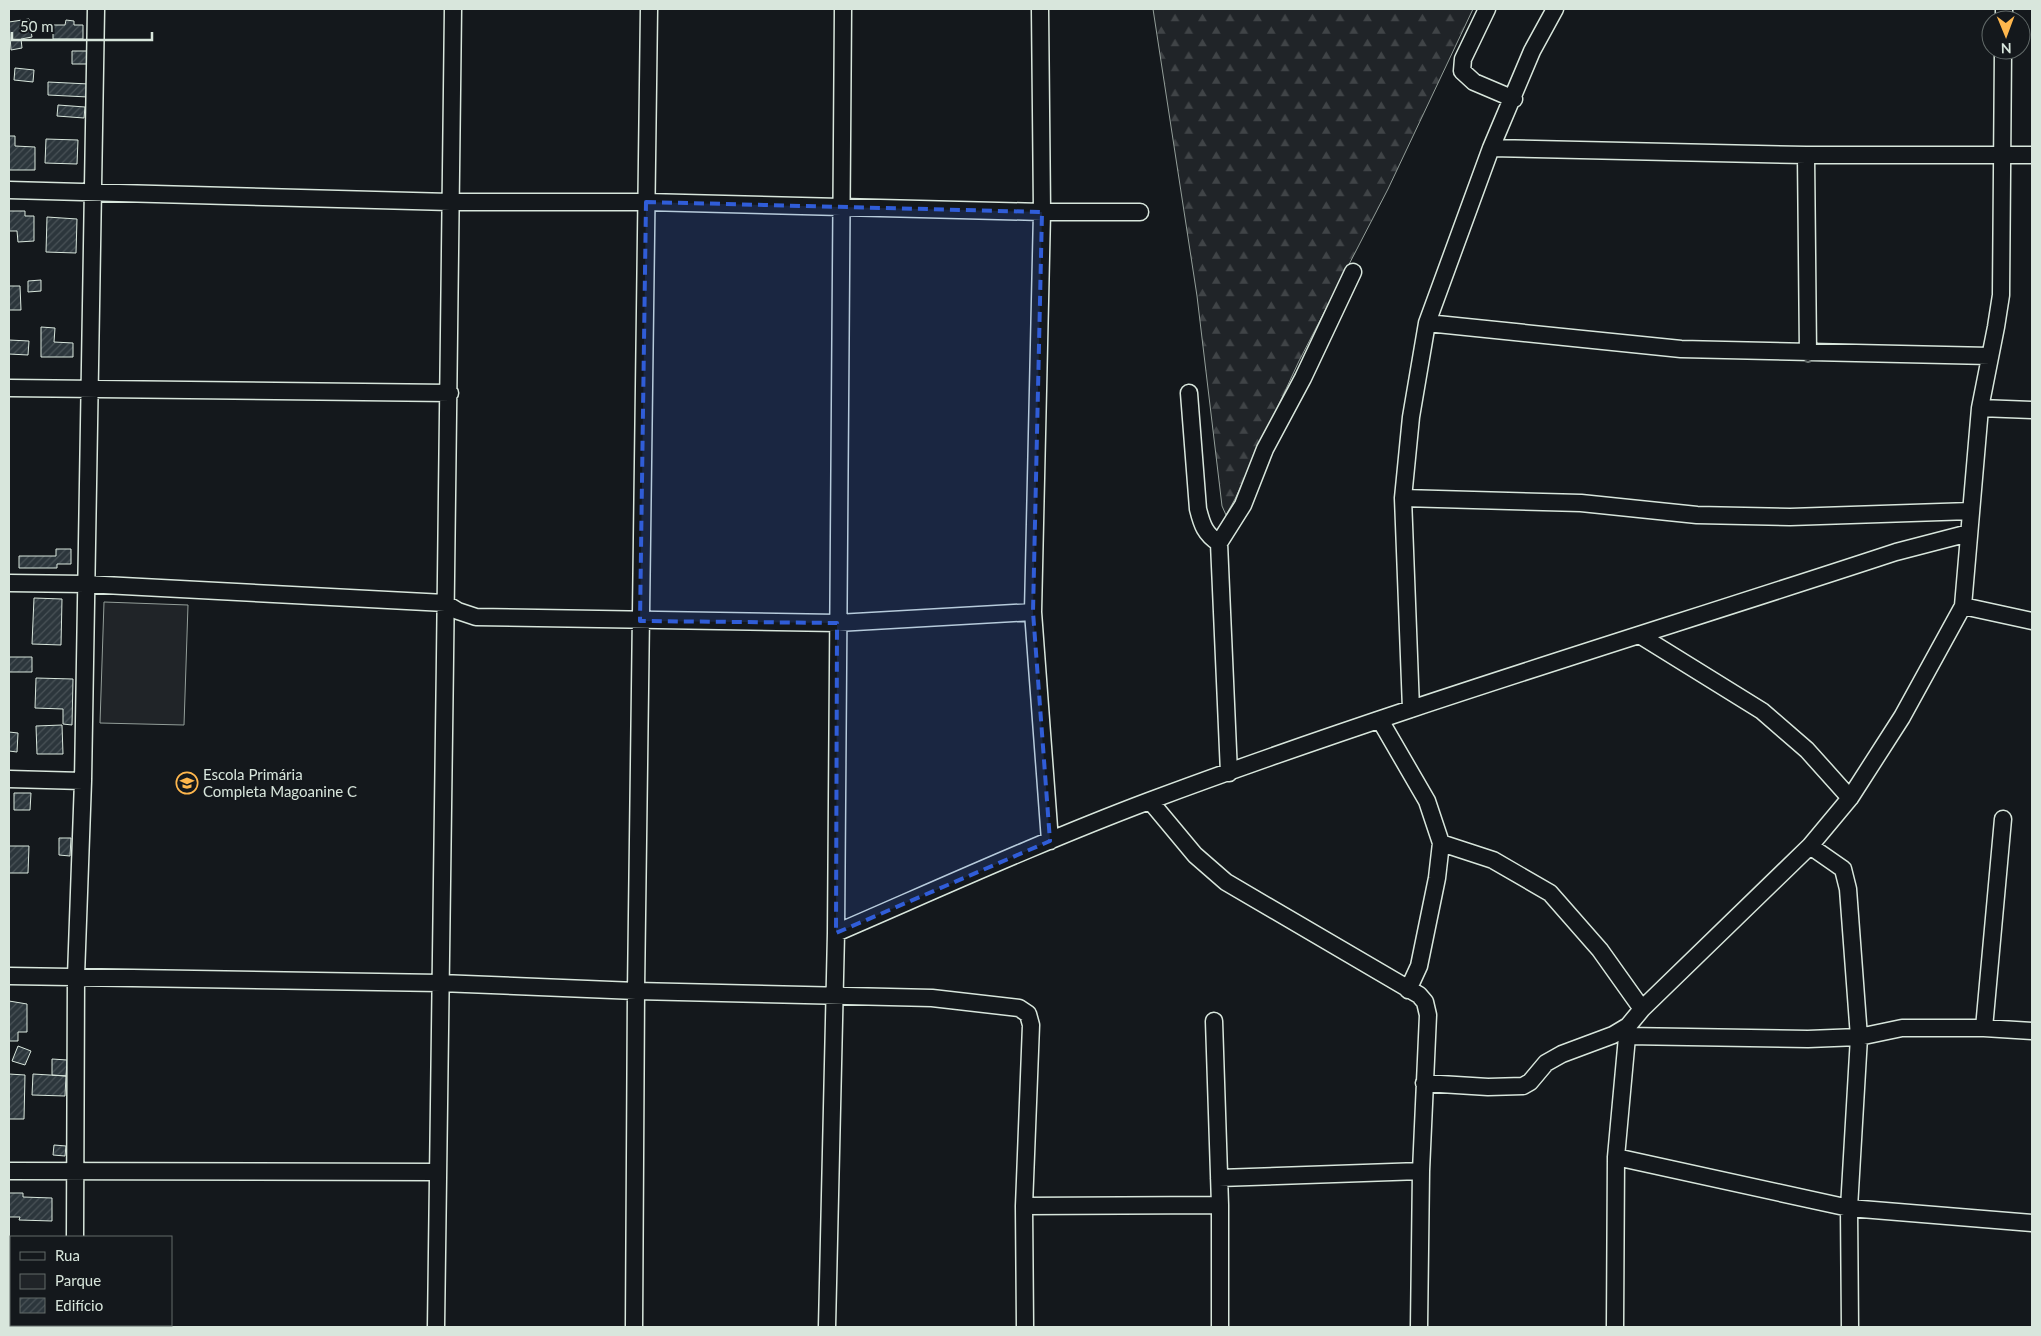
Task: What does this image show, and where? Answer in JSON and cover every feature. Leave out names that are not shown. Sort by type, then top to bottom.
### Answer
[{"type":"street","points":[[75,1236],[76,976],[83,781],[96,9]]},
{"type":"street","points":[[436,1327],[454,9]]},
{"type":"street","points":[[634,1327],[640,621],[649,9]]},
{"type":"street","points":[[827,1327],[836,933],[843,9]]},
{"type":"street","points":[[1040,9],[1042,212],[1033,612],[1050,841]]},
{"type":"street","points":[[1487,9],[1464,59],[1462,72],[1474,82],[1514,99]]},
{"type":"street","points":[[1411,709],[1403,498],[1411,418],[1426,323],[1491,148],[1514,99],[1532,51],[1555,9]]},
{"type":"street","points":[[1616,1327],[1616,1157],[1628,1031],[1642,1009],[1810,846],[1850,798],[1902,717],[1963,606],[1980,408],[2001,295],[2000,155],[2003,60]]},
{"type":"street","points":[[1491,148],[1806,154],[2032,155]]},
{"type":"street","points":[[1806,154],[1808,353]]},
{"type":"street","points":[[9,190],[450,202],[646,202],[842,208],[1140,212]]},
{"type":"street","points":[[1228,773],[1219,543],[1243,505],[1265,450],[1353,272]]},
{"type":"street","points":[[1426,323],[1681,349],[1990,356]]},
{"type":"street","points":[[9,388],[450,393]]},
{"type":"street","points":[[1189,393],[1198,509],[1201,524],[1208,536],[1219,543]]},
{"type":"street","points":[[1980,408],[2032,410]]},
{"type":"street","points":[[1403,498],[1581,503],[1697,515],[1790,517],[1971,511]]},
{"type":"street","points":[[836,933],[1050,841],[1150,801],[1228,773],[1411,709],[1896,552],[1969,533]]},
{"type":"street","points":[[9,583],[85,584],[445,603],[458,611],[476,617],[837,623],[1033,612]]},
{"type":"street","points":[[1963,606],[2032,621]]},
{"type":"street","points":[[1641,636],[1762,711],[1807,750],[1850,798]]},
{"type":"street","points":[[1380,720],[1427,801],[1441,843],[1437,878],[1419,966],[1408,990]]},
{"type":"street","points":[[9,779],[83,781]]},
{"type":"street","points":[[1150,801],[1195,855],[1226,882],[1408,990],[1420,995],[1426,1002],[1428,1015],[1420,1171],[1419,1327]]},
{"type":"street","points":[[1984,1028],[2003,819]]},
{"type":"street","points":[[1441,843],[1494,860],[1550,893],[1600,950],[1642,1009]]},
{"type":"street","points":[[1810,846],[1843,869],[1846,878],[1859,1037],[1849,1208],[1850,1327]]},
{"type":"street","points":[[9,976],[440,983],[636,991],[932,998],[1019,1008],[1028,1014],[1031,1025],[1024,1206],[1025,1327]]},
{"type":"street","points":[[1214,1020],[1220,1205],[1220,1327]]},
{"type":"street","points":[[1424,1083],[1488,1087],[1523,1086],[1530,1082],[1546,1063],[1562,1054],[1628,1031],[1808,1039],[1859,1037],[1902,1028],[1984,1028],[2032,1031]]},
{"type":"street","points":[[1616,1157],[1849,1208],[2032,1223]]},
{"type":"street","points":[[9,1171],[75,1173],[438,1172]]},
{"type":"street","points":[[1219,1178],[1420,1171]]},
{"type":"street","points":[[1024,1206],[1220,1205]]},
{"type":"highlighted area","points":[[646,202],[1042,212],[1033,612],[1050,841],[836,933],[837,623],[640,621]]},
{"type":"green space","points":[[1153,9],[1473,9],[1388,189],[1299,361],[1226,515],[1222,506],[1197,296]]},
{"type":"green space","points":[[104,602],[188,605],[184,725],[100,723]]},
{"type":"building","points":[[29,19],[32,37],[21,39],[22,48],[11,50],[9,22]]},
{"type":"building","points":[[66,20],[74,21],[74,25],[83,25],[83,39],[53,39],[53,25],[65,25]]},
{"type":"building","points":[[72,51],[89,51],[89,64],[72,64]]},
{"type":"building","points":[[15,68],[34,70],[33,82],[14,80]]},
{"type":"building","points":[[48,82],[89,84],[88,97],[48,95]]},
{"type":"building","points":[[58,105],[85,107],[84,118],[57,116]]},
{"type":"building","points":[[9,136],[15,136],[15,146],[35,147],[35,170],[9,170]]},
{"type":"building","points":[[46,139],[78,140],[77,164],[45,163]]},
{"type":"building","points":[[9,211],[25,211],[25,216],[34,216],[34,241],[18,242],[17,231],[9,231]]},
{"type":"building","points":[[47,217],[77,219],[76,253],[46,252]]},
{"type":"building","points":[[41,280],[41,291],[28,292],[28,281]]},
{"type":"building","points":[[9,286],[20,286],[21,310],[9,310]]},
{"type":"building","points":[[41,327],[55,328],[54,342],[73,343],[73,357],[41,357]]},
{"type":"building","points":[[9,340],[29,341],[28,355],[9,354]]},
{"type":"building","points":[[56,549],[71,549],[71,564],[57,564],[57,568],[19,568],[19,556],[56,556]]},
{"type":"building","points":[[34,598],[62,599],[61,645],[32,644]]},
{"type":"building","points":[[9,657],[32,657],[32,672],[9,672]]},
{"type":"building","points":[[36,678],[73,679],[72,725],[63,724],[63,709],[35,708]]},
{"type":"building","points":[[62,725],[63,754],[37,754],[36,726]]},
{"type":"building","points":[[9,732],[18,733],[17,752],[9,751]]},
{"type":"building","points":[[14,793],[31,793],[30,810],[14,810]]},
{"type":"building","points":[[59,838],[71,838],[70,856],[59,855]]},
{"type":"building","points":[[9,846],[29,846],[28,873],[9,873]]},
{"type":"building","points":[[9,1001],[27,1004],[27,1032],[18,1032],[18,1041],[9,1041]]},
{"type":"building","points":[[18,1046],[31,1051],[25,1065],[12,1061]]},
{"type":"building","points":[[52,1059],[67,1060],[66,1076],[52,1075]]},
{"type":"building","points":[[9,1074],[25,1075],[24,1119],[9,1119]]},
{"type":"building","points":[[33,1074],[66,1076],[65,1096],[32,1095]]},
{"type":"building","points":[[54,1145],[66,1146],[65,1156],[53,1155]]},
{"type":"building","points":[[9,1193],[23,1193],[23,1197],[52,1198],[52,1221],[19,1220],[20,1217],[9,1217]]},
{"type":"building","points":[[9,1250],[10,1250],[10,1268]]},
{"type":"building","points":[[9,1313],[10,1326],[50,1326],[50,1327],[9,1327]]},
{"type":"place","name":"Escola Primária Completa Magoanine C","points":[[187,783]]}]
